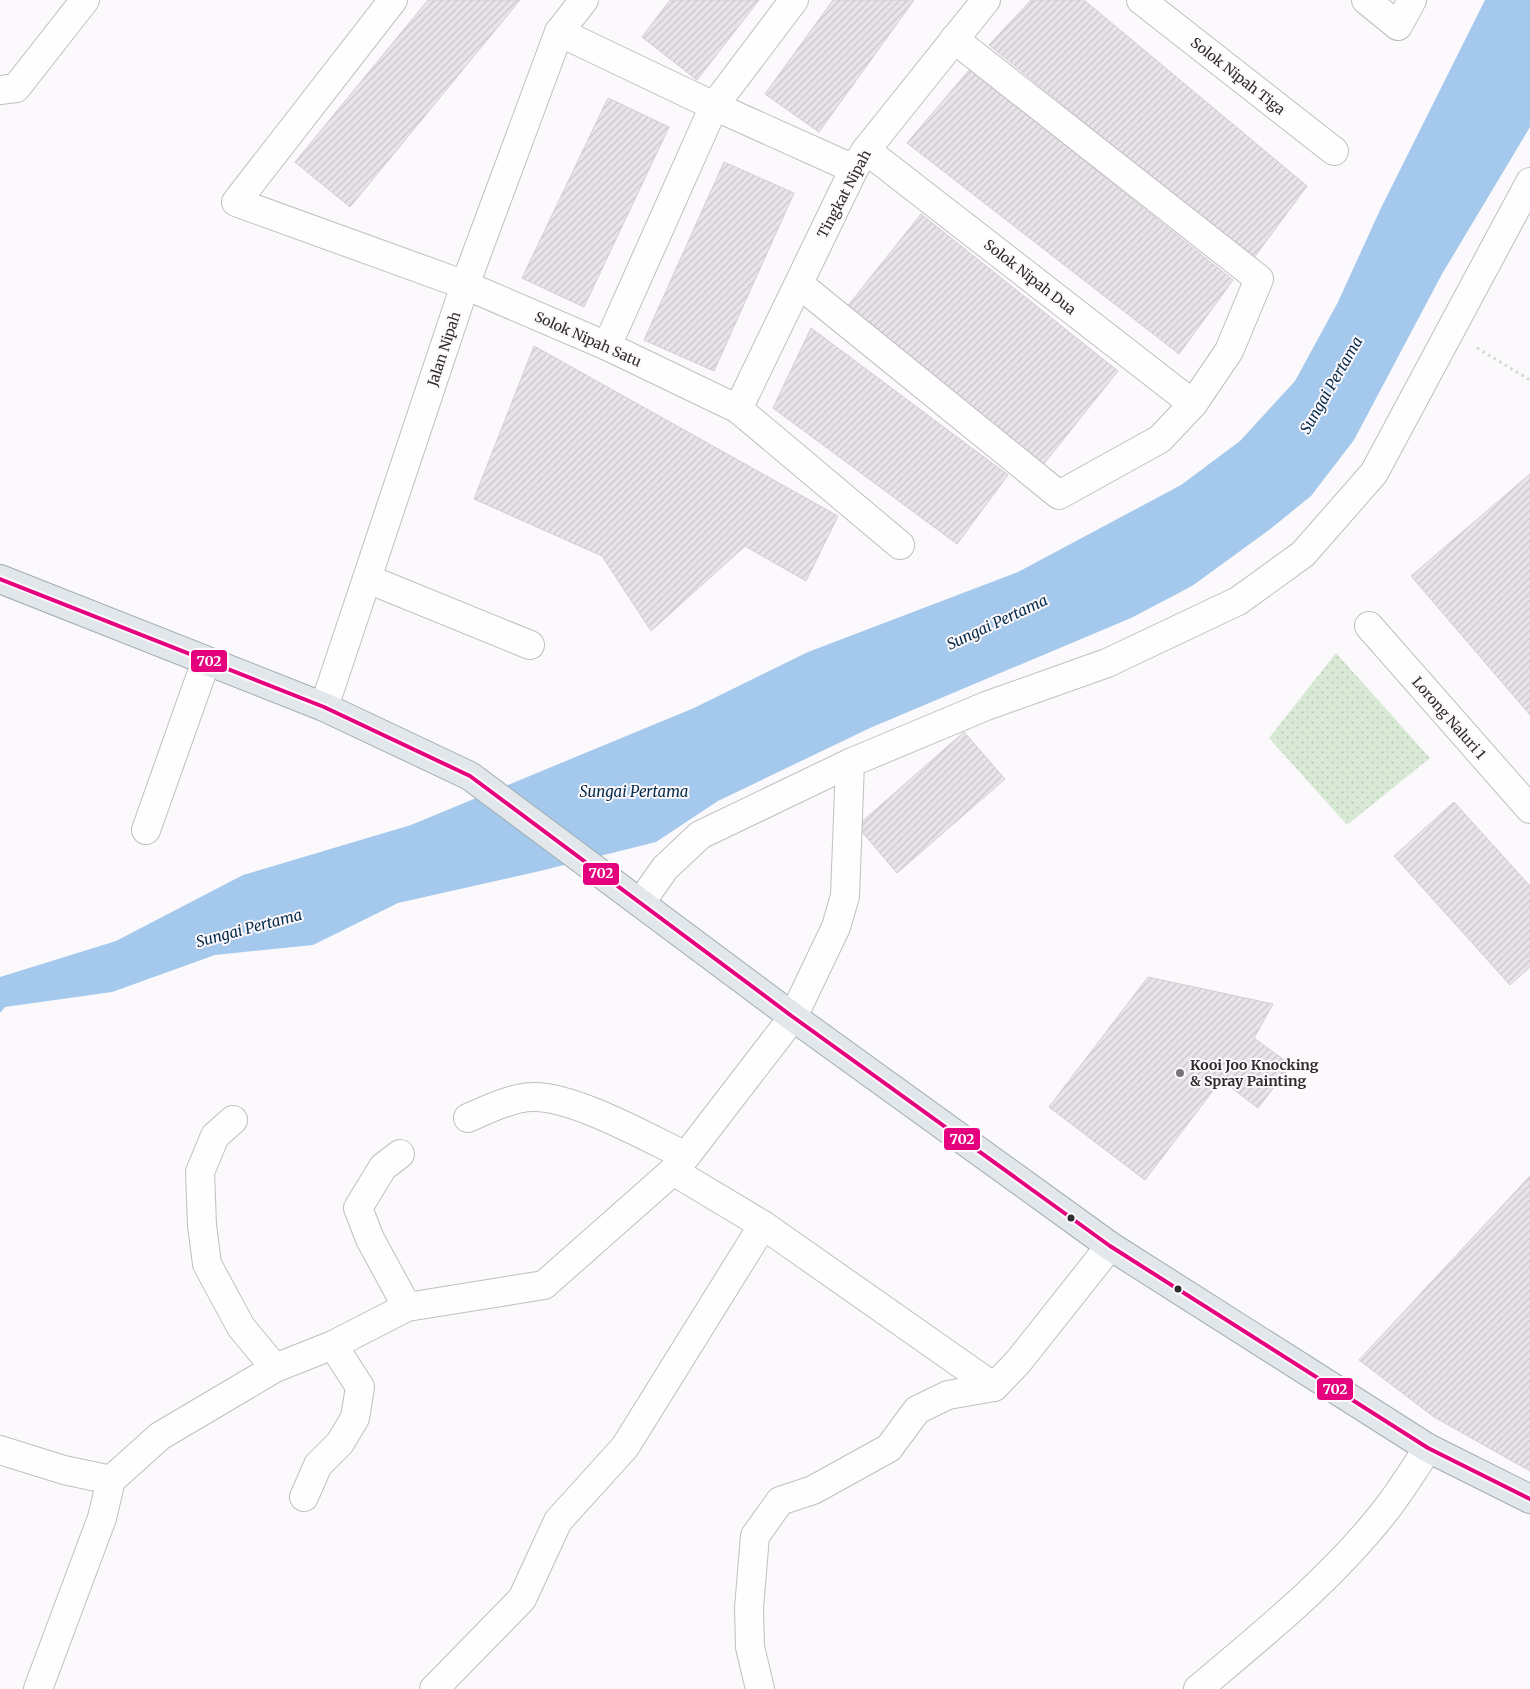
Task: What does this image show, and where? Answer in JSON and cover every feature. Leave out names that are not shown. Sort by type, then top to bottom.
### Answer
[{"type":"main road","points":[[0,579],[324,707],[470,776],[793,1016],[1110,1246],[1428,1448],[1530,1499]]},
{"type":"street","points":[[0,90],[16,88],[85,0]]},
{"type":"street","name":"Solok Nipah Satu","points":[[392,0],[236,202],[465,285],[607,346],[738,410],[900,545]]},
{"type":"street","name":"Jalan Nipah","points":[[324,707],[465,285],[559,32],[584,0]]},
{"type":"street","points":[[607,346],[714,106],[794,0]]},
{"type":"street","name":"Tingkat Nipah","points":[[738,410],[860,160],[986,0]]},
{"type":"street","name":"Solok Nipah Tiga","points":[[1141,0],[1334,152]]},
{"type":"street","points":[[1366,0],[1398,26],[1412,0]]},
{"type":"street","name":"Solok Nipah Dua","points":[[559,32],[714,106],[860,160],[1193,404]]},
{"type":"street","points":[[798,284],[1059,495],[1160,439],[1193,404],[1229,351],[1259,279],[954,39]]},
{"type":"street","points":[[641,902],[665,868],[700,835],[850,764],[986,706],[1107,663],[1238,601],[1303,554],[1374,473],[1530,182]]},
{"type":"street","points":[[368,579],[530,645]]},
{"type":"street","name":"Lorong Naluri 1","points":[[1369,626],[1530,810]]},
{"type":"street","points":[[146,830],[206,661]]},
{"type":"street","points":[[38,1689],[102,1518],[112,1480],[160,1436],[275,1368],[333,1345],[407,1307],[544,1285],[680,1163],[793,1016],[841,912],[845,896],[850,764]]},
{"type":"street","points":[[468,1118],[496,1106],[533,1097],[576,1105],[680,1163],[764,1226],[994,1387]]},
{"type":"street","points":[[233,1120],[215,1136],[200,1172],[207,1264],[241,1328],[275,1368]]},
{"type":"street","points":[[400,1154],[383,1167],[358,1208],[378,1254],[407,1307]]},
{"type":"street","points":[[434,1689],[522,1599],[558,1521],[626,1447],[764,1226]]},
{"type":"street","points":[[760,1689],[750,1647],[749,1608],[755,1536],[780,1501],[813,1490],[889,1448],[917,1410],[948,1395],[994,1387],[1018,1362],[1110,1246]]},
{"type":"street","points":[[304,1497],[318,1465],[340,1443],[355,1418],[360,1387],[333,1345]]},
{"type":"street","points":[[1198,1689],[1283,1617],[1348,1552],[1385,1511],[1428,1448]]},
{"type":"street","points":[[0,1450],[64,1470],[112,1480]]},
{"type":"path","points":[[1449,331],[1530,380]]},
{"type":"green space","points":[[1336,653],[1430,758],[1347,825],[1269,738]]},
{"type":"water","name":"Sungai Pertama","points":[[1485,0],[1530,0],[1530,127],[1442,274],[1354,440],[1311,496],[1269,530],[1192,586],[1131,618],[870,728],[718,801],[656,842],[540,871],[398,903],[313,945],[215,955],[112,992],[5,1007],[0,1013],[0,977],[116,941],[243,875],[411,825],[694,708],[808,652],[1018,572],[1181,485],[1240,441],[1295,381],[1338,302],[1380,210]]},
{"type":"building","points":[[428,0],[520,0],[350,207],[295,162]]},
{"type":"building","points":[[670,0],[759,0],[697,80],[642,37]]},
{"type":"building","points":[[833,0],[914,0],[819,132],[765,94]]},
{"type":"building","points":[[1031,0],[1084,0],[1307,186],[1253,259],[989,45]]},
{"type":"building","points":[[970,69],[1233,280],[1179,354],[907,143]]},
{"type":"building","points":[[608,98],[669,127],[584,307],[522,278]]},
{"type":"building","points":[[724,162],[794,193],[714,371],[644,340]]},
{"type":"building","points":[[921,214],[1118,371],[1043,465],[846,308]]},
{"type":"building","points":[[811,328],[1008,475],[957,544],[773,408]]},
{"type":"building","points":[[534,346],[838,516],[806,581],[745,546],[651,631],[602,556],[474,499]]},
{"type":"building","points":[[1530,474],[1530,715],[1411,576]]},
{"type":"building","points":[[964,732],[1005,779],[897,873],[857,826]]},
{"type":"building","points":[[1454,802],[1530,886],[1530,967],[1510,985],[1394,856]]},
{"type":"building","name":"Kooi Joo Knocking & Spray Painting","points":[[1148,977],[1273,1004],[1254,1038],[1291,1065],[1258,1108],[1221,1080],[1145,1180],[1049,1107]]},
{"type":"building","points":[[1530,1176],[1530,1471],[1434,1417],[1359,1360]]},
{"type":"transit line","name":"702","points":[[0,579],[324,707],[470,776],[793,1017],[1110,1246],[1428,1448],[1530,1499]]},
{"type":"place","name":"Kooi Joo Knocking & Spray Painting","points":[[1180,1073]]}]
